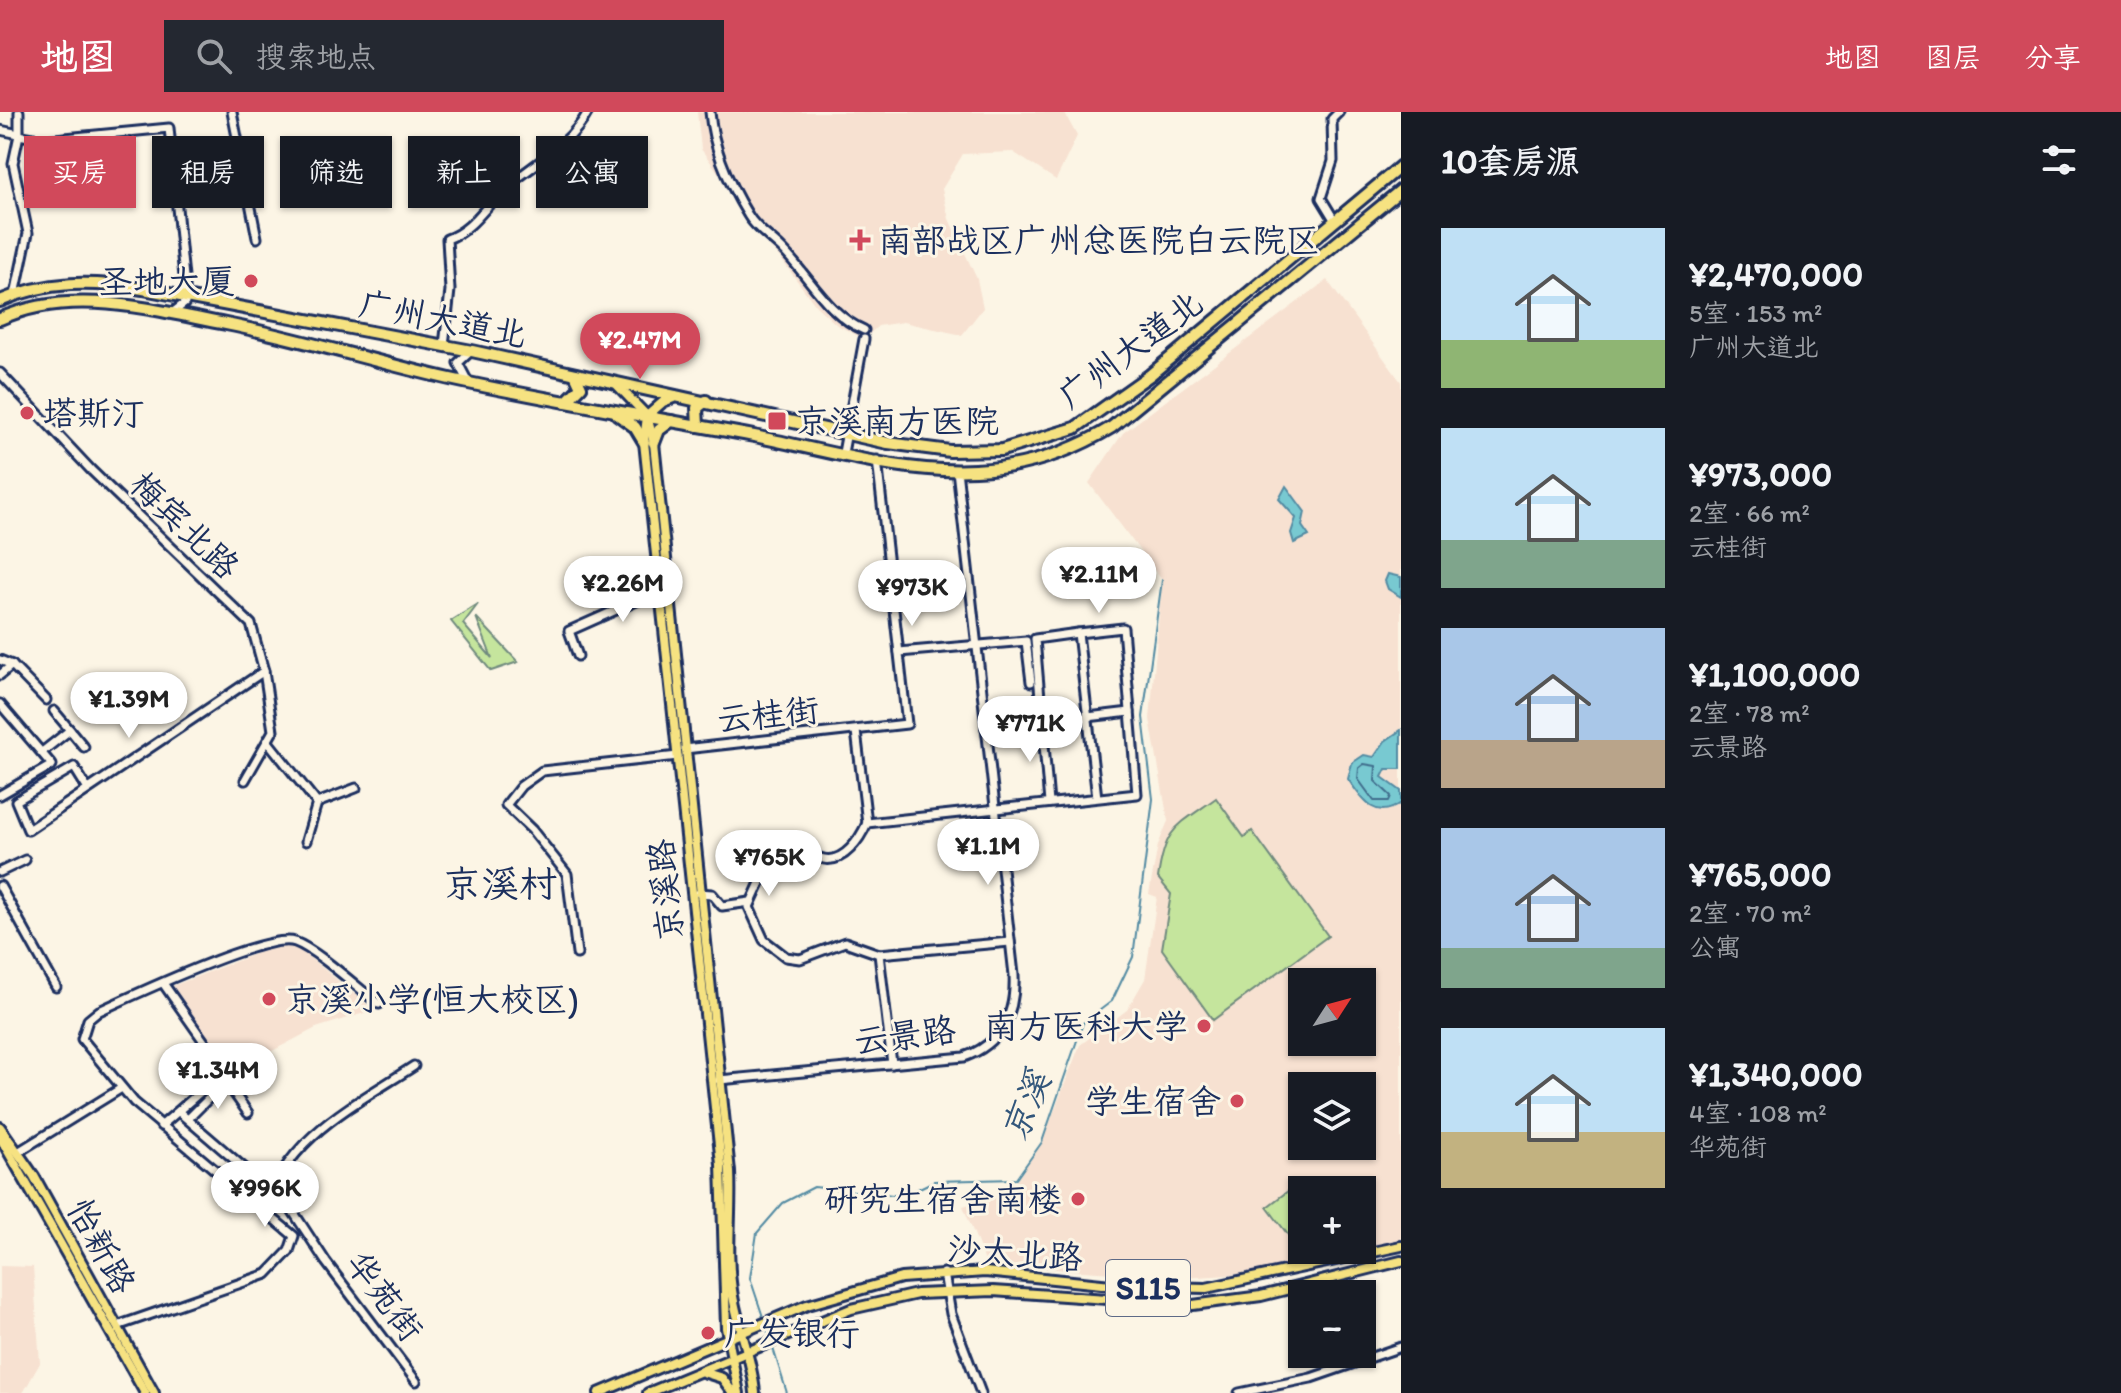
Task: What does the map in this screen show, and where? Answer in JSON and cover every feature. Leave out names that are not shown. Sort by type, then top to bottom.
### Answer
[{"type":"highway","name":"广州大道北","points":[[0,301],[44,286],[77,283],[129,287],[472,351],[921,448],[975,452],[1019,447],[1064,434],[1119,399],[1401,166]]},
{"type":"highway","name":"广州大道北","points":[[0,319],[40,306],[73,302],[113,304],[293,338],[468,382],[877,460],[957,470],[994,468],[1053,455],[1112,427],[1401,190]]},
{"type":"highway","points":[[566,402],[581,387],[575,374]]},
{"type":"highway","points":[[698,426],[697,408],[706,401]]},
{"type":"highway","points":[[604,408],[630,422],[649,442],[671,421]]},
{"type":"main road","points":[[605,380],[628,393],[647,416],[663,402],[681,396]]},
{"type":"main road","name":"京溪路","points":[[647,416],[661,590],[699,893],[730,1180],[729,1269],[755,1393]]},
{"type":"main road","name":"京溪路","points":[[649,442],[722,1173],[722,1263],[728,1339],[739,1393]]},
{"type":"main road","name":"怡新路","points":[[0,1127],[18,1152],[154,1393]]},
{"type":"main road","name":"怡新路","points":[[0,1137],[145,1393]]},
{"type":"main road","name":"沙太北路","points":[[599,1393],[854,1289],[944,1273],[985,1272],[1184,1289],[1237,1284],[1401,1246]]},
{"type":"main road","name":"沙太北路","points":[[1326,1280],[1401,1261]]},
{"type":"main road","points":[[1301,1269],[1304,1280]]},
{"type":"main road","name":"沙太北路","points":[[734,1358],[872,1303],[945,1292],[993,1291],[1176,1306],[1232,1301],[1288,1289]]},
{"type":"main road","name":"S115","points":[[648,1393],[734,1358]]},
{"type":"main road","points":[[698,1371],[722,1378],[733,1393]]},
{"type":"street","points":[[15,295],[28,233],[13,163],[19,134],[19,112]]},
{"type":"street","points":[[232,112],[237,136]]},
{"type":"street","points":[[444,346],[450,290],[447,239],[470,225],[501,192],[574,133],[588,112]]},
{"type":"street","points":[[710,112],[712,133],[749,218],[784,252],[828,303],[864,334],[843,453]]},
{"type":"street","points":[[1335,221],[1321,198],[1333,161],[1332,119],[1339,112]]},
{"type":"street","points":[[0,130],[44,140],[169,128],[170,136]]},
{"type":"street","points":[[171,314],[185,303],[186,297],[177,208]]},
{"type":"street","points":[[251,208],[257,238]]},
{"type":"street","points":[[468,382],[458,363],[472,351]]},
{"type":"street","name":"梅宾北路","points":[[0,373],[102,481],[251,624],[264,671],[273,731],[269,743]]},
{"type":"street","name":"云桂街","points":[[577,954],[567,874],[532,830],[506,805],[521,786],[542,771],[907,724],[877,460]]},
{"type":"street","name":"云景路","points":[[719,1080],[964,1057],[985,1050],[1011,1014],[1015,997],[1010,942],[957,470]]},
{"type":"street","points":[[578,656],[569,631],[661,590]]},
{"type":"street","points":[[1010,942],[879,954],[845,942],[800,959],[786,957],[775,951],[755,928],[750,902],[777,854],[786,848],[797,848],[825,860],[837,858],[848,852],[867,823],[1137,794],[1123,628],[1035,639],[1049,803]]},
{"type":"street","points":[[1078,633],[1097,798]]},
{"type":"street","points":[[899,652],[1026,641],[1031,682]]},
{"type":"street","points":[[0,660],[12,665],[46,700]]},
{"type":"street","points":[[0,675],[12,665]]},
{"type":"street","points":[[87,788],[74,767],[16,801],[28,830],[264,671]]},
{"type":"street","points":[[0,704],[52,765],[0,795]]},
{"type":"street","points":[[54,711],[84,747]]},
{"type":"street","points":[[986,729],[1130,712]]},
{"type":"street","points":[[42,752],[70,730]]},
{"type":"street","name":"云桂街","points":[[856,731],[867,823]]},
{"type":"street","points":[[245,780],[269,743],[317,803]]},
{"type":"street","points":[[317,803],[356,788]]},
{"type":"street","points":[[306,841],[317,803]]},
{"type":"street","points":[[0,872],[25,860]]},
{"type":"street","points":[[0,886],[56,987]]},
{"type":"street","points":[[699,893],[712,894],[722,906],[750,902]]},
{"type":"street","points":[[117,1326],[271,1271],[289,1251],[294,1236],[120,1089],[82,1039],[88,1020],[99,1011],[220,960],[291,941],[379,1004]]},
{"type":"street","points":[[879,954],[892,1064]]},
{"type":"street","points":[[161,1126],[221,1074],[217,1060],[163,983]]},
{"type":"street","points":[[266,1211],[271,1191],[303,1144],[323,1125],[414,1066]]},
{"type":"street","points":[[188,1119],[210,1097],[229,1086],[248,1113]]},
{"type":"street","points":[[18,1152],[120,1089]]},
{"type":"street","name":"华苑街","points":[[179,1112],[271,1191],[279,1190],[326,1262],[416,1381]]},
{"type":"street","points":[[944,1273],[945,1292],[981,1393]]},
{"type":"street","points":[[1239,1393],[1311,1378],[1401,1347]]},
{"type":"shaded area","name":"南部战区广州总医院白云院区","points":[[697,112],[1064,112],[1077,136],[1056,180],[1013,152],[963,154],[942,189],[949,219],[977,279],[983,308],[962,335],[903,322],[878,326],[864,339],[837,325],[816,306],[778,255],[747,224],[728,186],[701,149]]},
{"type":"shaded area","points":[[1327,280],[1401,382],[1401,1239],[1376,1245],[1376,1176],[1288,1176],[1288,1264],[1307,1264],[1277,1272],[1181,1278],[986,1264],[963,1206],[1009,1192],[1042,1142],[1080,1045],[1127,1010],[1145,979],[1157,897],[1149,894],[1158,845],[1168,821],[1150,719],[1162,580],[1089,483],[1123,433]]},
{"type":"shaded area","name":"京溪小学(恒大校区)","points":[[293,944],[374,1010],[316,1028],[232,1072],[170,987],[260,952]]},
{"type":"shaded area","points":[[0,1266],[33,1267],[40,1363],[23,1393],[0,1393]]},
{"type":"green space","points":[[478,604],[463,624],[492,658],[476,617],[518,662],[491,671],[451,621]]},
{"type":"green space","points":[[1216,798],[1244,837],[1252,831],[1328,936],[1213,1020],[1162,949],[1171,894],[1158,878],[1169,838],[1182,823]]},
{"type":"green space","points":[[1288,1191],[1288,1235],[1267,1207]]},
{"type":"water","points":[[1286,486],[1305,512],[1302,526],[1309,536],[1294,543],[1291,533],[1296,518],[1279,499]]},
{"type":"water","points":[[1388,574],[1401,577],[1401,597],[1388,589],[1385,581]]},
{"type":"water","points":[[1401,730],[1401,769],[1386,769],[1382,777],[1401,791],[1401,803],[1384,810],[1376,809],[1364,800],[1348,779],[1352,763],[1364,755],[1374,757],[1385,741]]},
{"type":"waterway","name":"京溪","points":[[764,1320],[750,1278],[757,1233],[783,1203],[814,1187],[903,1196],[934,1181],[1016,1179],[1042,1142],[1083,1023],[1112,1001],[1133,957],[1153,799],[1143,717],[1162,580]]},
{"type":"waterway","name":"京溪","points":[[766,1326],[770,1339]]},
{"type":"waterway","name":"京溪","points":[[772,1345],[787,1393]]},
{"type":"place","name":"南部战区广州总医院白云院区","points":[[860,240]]},
{"type":"place","name":"圣地大厦","points":[[251,281]]},
{"type":"place","name":"塔斯汀","points":[[27,413]]},
{"type":"place","name":"京溪南方医院","points":[[777,421]]},
{"type":"place","name":"京溪小学(恒大校区)","points":[[269,999]]},
{"type":"place","name":"南方医科大学","points":[[1204,1026]]},
{"type":"place","name":"学生宿舍","points":[[1237,1101]]},
{"type":"place","name":"研究生宿舍南楼","points":[[1078,1199]]},
{"type":"place","name":"广发银行","points":[[708,1333]]},
{"type":"district","name":"京溪村","points":[[500,884]]}]
